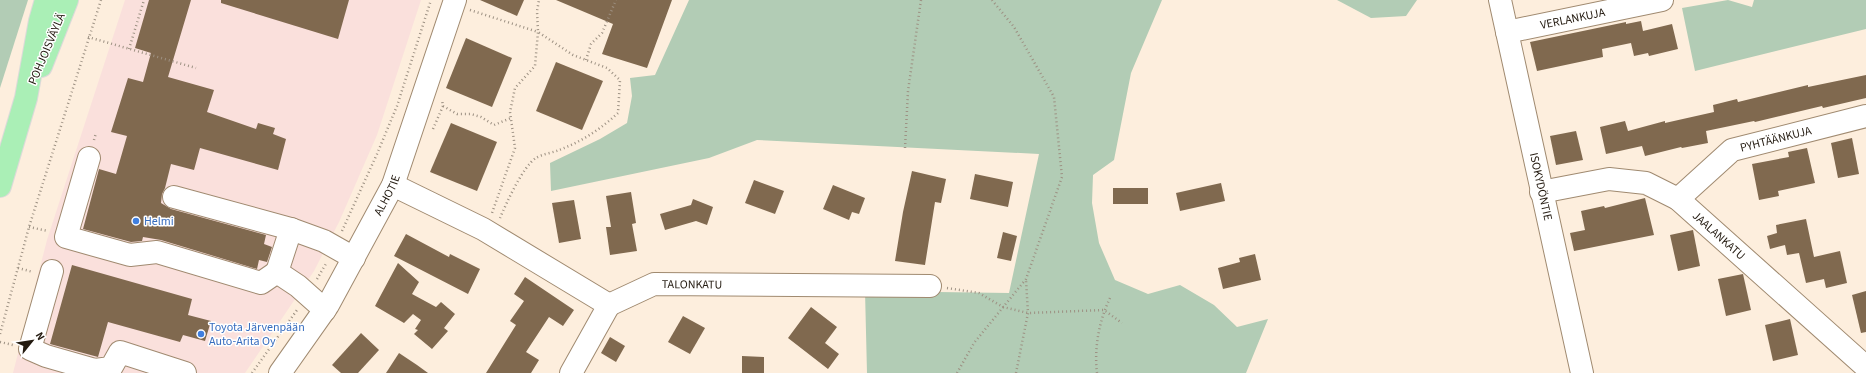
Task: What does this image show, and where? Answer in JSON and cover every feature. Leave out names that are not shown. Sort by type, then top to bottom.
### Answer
[{"type":"main road","name":"POHJOISVÄYLÄ","points":[[0,186],[26,98],[40,21],[46,0]]},
{"type":"main road","name":"POHJOISVÄYLÄ","points":[[26,98],[67,0]]},
{"type":"street","name":"ISOKYDÖNTIE","points":[[1500,0],[1582,373]]},
{"type":"street","name":"VERLANKUJA","points":[[1506,32],[1662,0]]},
{"type":"street","name":"ALHOTIE","points":[[280,373],[324,310],[393,185],[463,5]]},
{"type":"street","name":"PYHTÄÄNKUJA","points":[[1678,199],[1732,150],[1866,116]]},
{"type":"street","points":[[89,158],[66,238],[130,255],[156,252],[262,283],[277,272],[290,229]]},
{"type":"street","name":"JAALANKATU","points":[[1541,192],[1609,179],[1646,183],[1678,199],[1866,367]]},
{"type":"street","points":[[393,185],[491,226],[609,305],[571,373]]},
{"type":"street","points":[[174,196],[290,229],[324,241],[354,258]]},
{"type":"street","points":[[52,271],[30,349],[46,356],[95,370],[111,368],[120,352],[185,373]]},
{"type":"street","points":[[277,272],[308,294],[324,310]]},
{"type":"street","name":"TALONKATU","points":[[609,305],[654,284],[930,286]]},
{"type":"path","points":[[0,334],[29,227],[88,37],[101,0]]},
{"type":"path","points":[[129,49],[144,0]]},
{"type":"path","points":[[252,373],[308,294],[335,247],[377,154],[396,106],[431,0]]},
{"type":"path","points":[[491,226],[488,223],[515,148],[510,112],[515,88],[535,66],[538,32],[537,11],[539,0]]},
{"type":"path","points":[[586,60],[591,44],[602,33],[616,0]]},
{"type":"path","points":[[905,148],[908,91],[921,0]]},
{"type":"path","points":[[957,373],[974,343],[1026,279],[1062,177],[1054,96],[1014,27],[992,0]]},
{"type":"path","points":[[463,5],[538,32],[573,55],[607,68],[620,80],[618,113],[601,129],[582,140],[560,150],[536,158],[524,172],[491,226]]},
{"type":"path","points":[[88,37],[196,68]]},
{"type":"path","points":[[443,106],[457,114],[470,114],[481,117],[494,125],[510,118]]},
{"type":"path","points":[[1016,373],[1028,314],[1026,279]]},
{"type":"path","points":[[930,286],[979,293],[1004,307],[1028,314],[1104,310],[1122,323]]},
{"type":"path","points":[[1098,373],[1095,355],[1104,310],[1110,298]]},
{"type":"shaded area","points":[[125,0],[421,0],[377,135],[339,222],[314,271],[245,373],[13,373],[47,240]]},
{"type":"green space","points":[[0,0],[28,0],[0,88]]},
{"type":"green space","points":[[689,0],[1162,0],[1131,73],[1114,160],[1093,175],[1092,203],[1099,243],[1115,280],[1148,294],[1180,285],[1214,305],[1237,327],[1268,319],[1246,373],[867,373],[865,291],[1009,293],[1039,154],[757,140],[709,158],[551,191],[550,163],[600,139],[627,123],[632,96],[630,78],[655,75]]},
{"type":"green space","points":[[1337,0],[1417,0],[1406,16],[1371,18]]},
{"type":"green space","points":[[1728,0],[1752,7],[1754,0],[1866,0],[1866,29],[1695,71],[1682,8]]},
{"type":"building","points":[[149,0],[191,0],[168,77],[214,90],[207,112],[256,129],[258,123],[275,128],[273,134],[286,139],[278,170],[200,148],[194,170],[171,164],[162,194],[161,203],[171,209],[266,235],[264,244],[272,247],[267,262],[259,260],[257,269],[161,240],[143,237],[142,241],[131,242],[83,229],[99,169],[116,174],[127,136],[111,132],[128,78],[143,82],[151,53],[135,48]]},
{"type":"building","points":[[221,0],[349,0],[338,39],[221,3]]},
{"type":"building","points":[[480,0],[524,0],[517,16]]},
{"type":"building","points":[[556,0],[672,0],[647,68],[602,54],[613,24]]},
{"type":"building","points":[[1641,21],[1643,31],[1672,24],[1678,49],[1649,56],[1648,53],[1634,56],[1631,43],[1602,49],[1603,57],[1537,71],[1530,42],[1626,22],[1626,24]]},
{"type":"building","points":[[466,38],[512,58],[492,107],[446,88]]},
{"type":"building","points":[[556,62],[603,81],[582,130],[536,111]]},
{"type":"building","points":[[1866,75],[1866,98],[1706,131],[1708,143],[1681,147],[1645,156],[1642,146],[1606,154],[1600,127],[1625,121],[1628,131],[1665,121],[1665,123],[1714,112],[1713,105],[1737,99],[1738,102],[1808,85],[1808,87]]},
{"type":"building","points":[[451,123],[497,142],[477,191],[430,172]]},
{"type":"building","points":[[1576,131],[1583,160],[1556,165],[1550,136]]},
{"type":"building","points":[[1852,138],[1859,174],[1838,178],[1831,143]]},
{"type":"building","points":[[1807,148],[1815,183],[1778,191],[1779,196],[1759,200],[1752,164],[1789,157],[1788,152]]},
{"type":"building","points":[[912,171],[946,179],[941,203],[935,202],[925,265],[895,261],[903,212]]},
{"type":"building","points":[[975,174],[1013,182],[1008,207],[970,199]]},
{"type":"building","points":[[754,180],[784,191],[775,214],[745,203]]},
{"type":"building","points":[[1221,183],[1225,201],[1180,211],[1176,193]]},
{"type":"building","points":[[833,185],[865,198],[859,214],[852,212],[849,220],[823,209]]},
{"type":"building","points":[[1113,188],[1148,188],[1148,204],[1113,204]]},
{"type":"building","points":[[631,192],[636,223],[632,224],[637,251],[610,255],[606,227],[611,227],[606,196]]},
{"type":"building","points":[[1645,198],[1654,235],[1574,251],[1570,233],[1585,230],[1581,211],[1604,206],[1605,208]]},
{"type":"building","points":[[693,199],[713,207],[707,225],[696,221],[665,230],[660,214],[691,205]]},
{"type":"building","points":[[574,200],[581,239],[559,243],[552,203]]},
{"type":"building","points":[[1806,219],[1814,257],[1840,251],[1847,283],[1826,288],[1824,279],[1806,283],[1799,253],[1787,255],[1785,245],[1770,249],[1767,236],[1777,233],[1776,225]]},
{"type":"building","points":[[1693,230],[1700,266],[1678,271],[1670,235]]},
{"type":"building","points":[[1003,232],[1017,236],[1011,261],[997,258]]},
{"type":"building","points":[[406,234],[449,257],[450,254],[480,269],[468,294],[394,256]]},
{"type":"building","points":[[1255,254],[1261,280],[1223,289],[1218,268],[1240,262],[1239,258]]},
{"type":"building","points":[[398,263],[419,282],[412,294],[436,307],[441,302],[455,314],[444,328],[448,331],[432,349],[414,334],[418,330],[415,329],[421,320],[413,314],[404,323],[375,306]]},
{"type":"building","points":[[72,265],[192,299],[188,315],[211,321],[205,341],[183,335],[180,342],[108,322],[98,357],[50,344]]},
{"type":"building","points":[[1743,274],[1751,310],[1726,316],[1718,279]]},
{"type":"building","points":[[525,277],[574,310],[563,326],[549,317],[526,352],[539,360],[531,373],[486,373],[516,325],[510,321],[524,301],[514,294]]},
{"type":"building","points":[[1866,291],[1866,332],[1861,333],[1852,295]]},
{"type":"building","points":[[811,307],[837,327],[825,343],[839,354],[828,369],[788,338]]},
{"type":"building","points":[[683,316],[705,328],[690,354],[668,342]]},
{"type":"building","points":[[1790,319],[1798,355],[1773,361],[1765,325]]},
{"type":"building","points":[[361,333],[379,350],[358,373],[341,373],[332,365]]},
{"type":"building","points":[[610,337],[625,346],[616,362],[601,353]]},
{"type":"building","points":[[399,353],[417,365],[428,373],[386,373]]},
{"type":"building","points":[[742,356],[764,357],[764,373],[742,373]]},
{"type":"place","name":"Helmi","points":[[136,221]]},
{"type":"place","name":"Toyota Järvenpään Auto-Arita Oy","points":[[201,334]]}]
